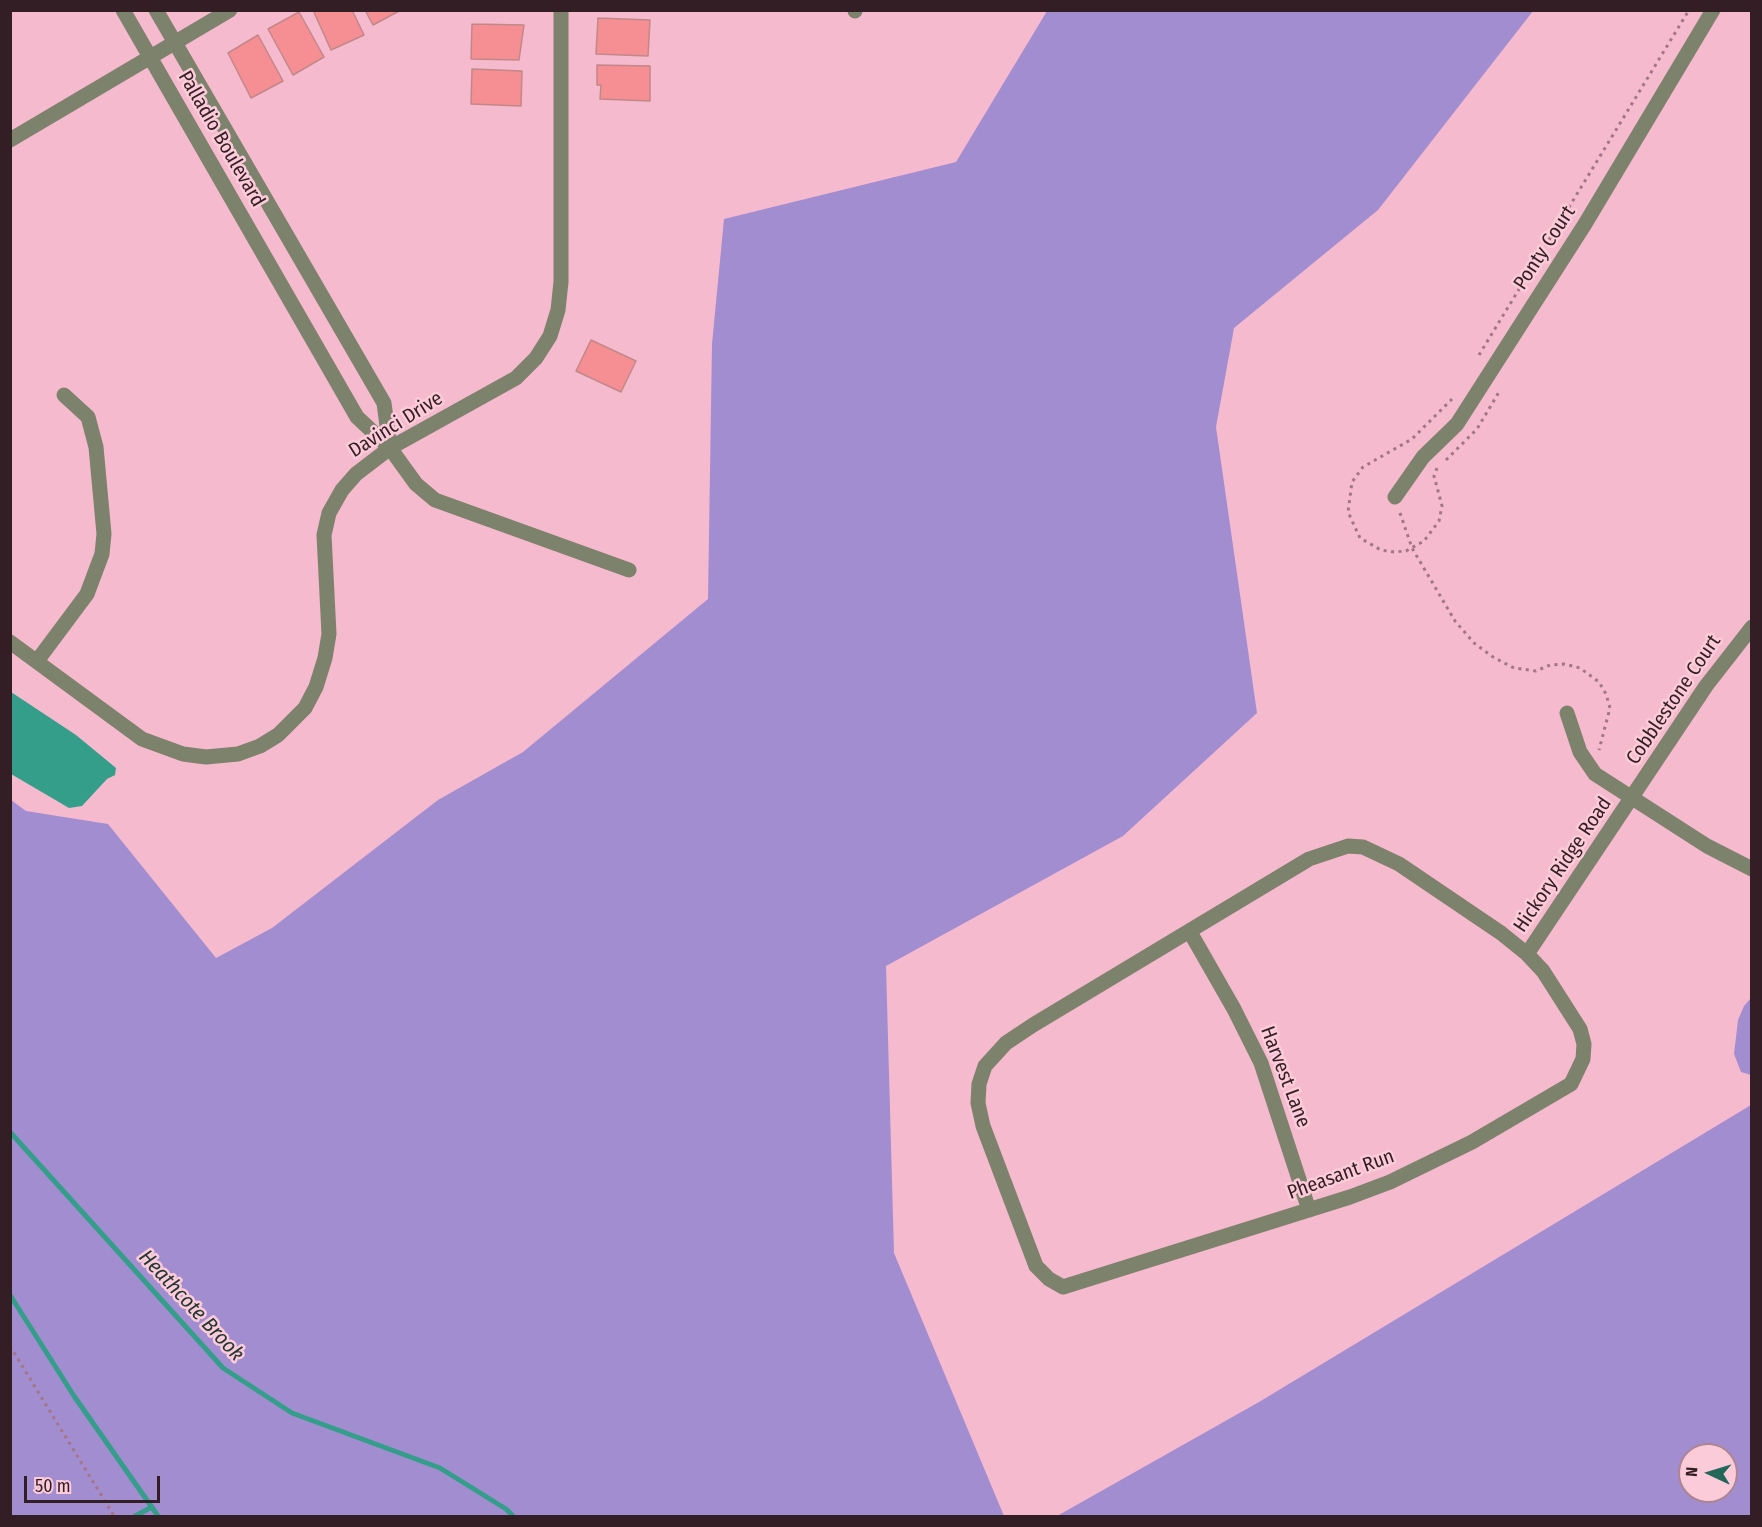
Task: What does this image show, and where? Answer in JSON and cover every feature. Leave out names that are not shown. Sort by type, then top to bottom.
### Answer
[{"type":"street","name":"Palladio Boulevard","points":[[123,10],[357,417],[390,448]]},
{"type":"street","name":"Palladio Boulevard","points":[[156,10],[308,276],[384,403],[390,448]]},
{"type":"street","points":[[10,140],[230,10]]},
{"type":"street","name":"Davinci Drive","points":[[10,642],[142,739],[161,748],[183,754],[206,757],[238,754],[269,740],[289,725],[305,708],[316,687],[326,657],[329,634],[324,535],[329,513],[342,490],[356,474],[390,448],[516,378],[536,358],[550,336],[558,310],[561,282],[561,10]]},
{"type":"street","name":"Ponty Court","points":[[1395,497],[1423,457],[1457,424],[1586,224],[1713,10]]},
{"type":"street","points":[[283,289],[308,276]]},
{"type":"street","points":[[37,661],[87,594],[97,573],[103,544],[96,447],[88,417],[64,395]]},
{"type":"street","points":[[390,448],[416,484],[435,500],[629,570]]},
{"type":"street","name":"Cobblestone Court","points":[[1633,799],[1706,686],[1752,627]]},
{"type":"street","points":[[1567,713],[1580,752],[1595,774],[1707,846],[1752,870]]},
{"type":"street","name":"Hickory Ridge Road","points":[[1527,954],[1633,799]]},
{"type":"street","name":"Pheasant Run","points":[[1363,847],[1399,864],[1501,933],[1527,954],[1543,971],[1580,1029],[1584,1044],[1583,1059],[1571,1084],[1472,1142],[1390,1182],[1309,1210],[1063,1287],[1036,1266],[983,1126],[978,1094],[985,1065],[994,1053],[1015,1037],[1309,859],[1333,849],[1363,847]]},
{"type":"street","name":"Harvest Lane","points":[[1190,932],[1234,1009],[1261,1063],[1309,1210]]},
{"type":"path","points":[[1477,359],[1689,10]]},
{"type":"path","points":[[1413,548],[1387,551],[1371,546],[1360,538],[1348,512],[1350,490],[1363,467],[1412,439],[1443,410],[1453,396]]},
{"type":"path","points":[[1395,497],[1413,548],[1460,628],[1483,650],[1521,670],[1536,670],[1550,665],[1564,664],[1580,668],[1599,682],[1609,701],[1609,717],[1599,748],[1605,762],[1595,774]]},
{"type":"path","points":[[10,1346],[114,1516]]},
{"type":"shaded area","points":[[1047,11],[1533,11],[1378,210],[1234,328],[1216,427],[1257,713],[1123,836],[886,966],[894,1253],[1004,1516],[11,1516],[11,800],[26,811],[108,824],[216,958],[272,928],[438,800],[523,752],[708,599],[712,344],[724,219],[956,162]]},
{"type":"shaded area","points":[[11,692],[76,735],[116,768],[115,775],[107,779],[82,806],[69,808],[11,774]]},
{"type":"shaded area","points":[[1751,998],[1751,1075],[1741,1072],[1734,1054],[1738,1020],[1744,1006]]},
{"type":"shaded area","points":[[1751,1105],[1751,1516],[1057,1516],[1259,1402]]},
{"type":"building","points":[[313,10],[352,10],[364,35],[331,50]]},
{"type":"building","points":[[365,10],[401,10],[373,25]]},
{"type":"building","points":[[299,12],[324,57],[293,75],[268,29]]},
{"type":"building","points":[[598,18],[650,20],[648,56],[596,54]]},
{"type":"building","points":[[472,24],[524,25],[519,60],[471,59]]},
{"type":"building","points":[[258,35],[283,81],[251,98],[228,53]]},
{"type":"building","points":[[597,65],[650,66],[650,101],[600,99],[601,85],[597,85]]},
{"type":"building","points":[[472,69],[522,71],[521,106],[471,104]]},
{"type":"building","points":[[591,340],[636,361],[621,392],[576,371]]},
{"type":"waterway","name":"Heathcote Brook","points":[[10,1132],[223,1368],[292,1413],[440,1468],[506,1509],[513,1516]]},
{"type":"waterway","points":[[10,1295],[74,1396],[158,1516]]},
{"type":"waterway","points":[[135,1516],[152,1507]]}]
